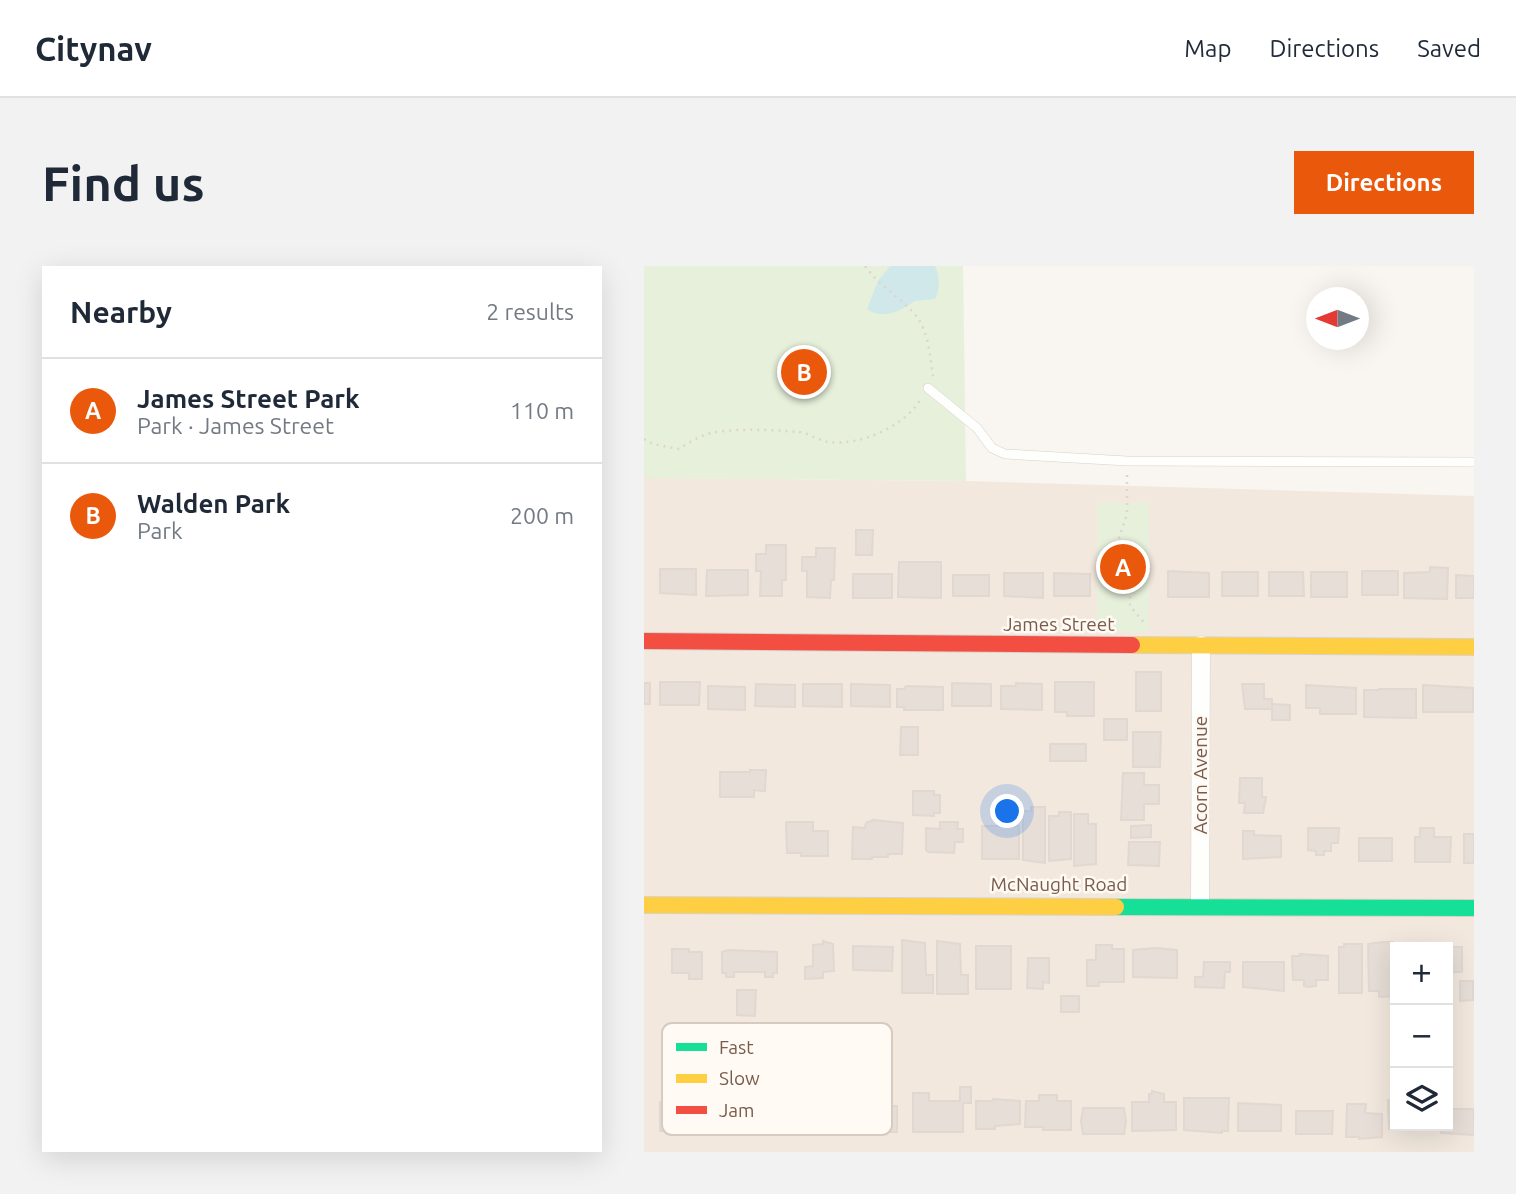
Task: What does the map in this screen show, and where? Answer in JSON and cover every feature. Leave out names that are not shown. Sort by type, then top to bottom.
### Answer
[{"type":"street","name":"James Street","points":[[644,641],[1474,647]]},
{"type":"street","name":"Acorn Avenue","points":[[1200,905],[1201,645]]},
{"type":"street","name":"McNaught Road","points":[[644,905],[1474,908]]},
{"type":"lane","points":[[928,388],[977,428],[992,448],[1005,454],[1127,461],[1474,462]]},
{"type":"path","points":[[644,439],[653,444],[678,449],[704,435],[738,430],[802,432],[829,442],[867,438],[892,427],[919,404],[933,378],[929,345],[918,318],[885,289],[865,266]]},
{"type":"path","points":[[1127,461],[1127,514],[1116,547],[1130,581],[1130,606],[1144,620],[1159,646]]},
{"type":"shaded area","points":[[644,478],[966,481],[1474,496],[1474,1152],[644,1152]]},
{"type":"green space","points":[[644,266],[963,266],[966,481],[644,478]]},
{"type":"green space","points":[[1097,503],[1149,503],[1149,632],[1097,632]]},
{"type":"water","points":[[890,266],[935,266],[939,282],[935,299],[915,301],[898,311],[886,314],[867,309],[878,281]]},
{"type":"building","points":[[856,530],[873,530],[872,555],[856,555]]},
{"type":"building","points":[[766,545],[786,545],[786,580],[782,580],[782,596],[760,596],[761,571],[756,571],[756,554],[766,554]]},
{"type":"building","points":[[816,548],[835,548],[834,580],[831,580],[830,598],[807,597],[807,571],[802,571],[802,557],[816,557]]},
{"type":"building","points":[[899,562],[941,562],[941,598],[898,597]]},
{"type":"building","points":[[1430,567],[1448,568],[1447,599],[1404,598],[1404,573],[1430,572]]},
{"type":"building","points":[[660,569],[696,569],[696,595],[660,593]]},
{"type":"building","points":[[707,570],[748,570],[748,595],[706,596]]},
{"type":"building","points":[[1168,571],[1209,573],[1209,597],[1168,597]]},
{"type":"building","points":[[1362,571],[1398,571],[1398,595],[1362,595]]},
{"type":"building","points":[[1222,572],[1258,572],[1258,596],[1222,596]]},
{"type":"building","points":[[1269,572],[1303,572],[1304,596],[1269,596]]},
{"type":"building","points":[[1311,572],[1347,572],[1347,597],[1311,597]]},
{"type":"building","points":[[1004,573],[1043,573],[1043,598],[1004,596]]},
{"type":"building","points":[[1054,573],[1090,574],[1090,596],[1054,596]]},
{"type":"building","points":[[853,574],[892,574],[892,598],[853,598]]},
{"type":"building","points":[[953,575],[989,575],[989,596],[953,596]]},
{"type":"building","points":[[1456,575],[1474,576],[1474,598],[1456,598]]},
{"type":"building","points":[[1136,672],[1161,672],[1161,711],[1136,711]]},
{"type":"building","points":[[660,682],[700,682],[699,705],[660,705]]},
{"type":"building","points":[[1055,682],[1094,682],[1094,716],[1067,716],[1067,712],[1055,712]]},
{"type":"building","points":[[644,683],[650,683],[650,704],[644,704]]},
{"type":"building","points":[[952,683],[991,684],[991,706],[952,706]]},
{"type":"building","points":[[1016,683],[1042,684],[1042,710],[1001,709],[1001,686],[1016,686]]},
{"type":"building","points":[[756,684],[795,685],[795,707],[755,706]]},
{"type":"building","points":[[803,684],[842,684],[842,707],[803,706]]},
{"type":"building","points":[[851,684],[890,685],[890,707],[851,706]]},
{"type":"building","points":[[1242,684],[1264,684],[1264,699],[1272,699],[1272,709],[1245,709]]},
{"type":"building","points":[[1306,685],[1356,688],[1356,714],[1320,714],[1320,708],[1306,708]]},
{"type":"building","points":[[1423,685],[1473,688],[1473,712],[1423,712]]},
{"type":"building","points":[[708,686],[745,687],[745,710],[708,709]]},
{"type":"building","points":[[906,686],[943,687],[943,710],[904,710],[904,707],[897,707],[897,689],[904,689]]},
{"type":"building","points":[[1416,689],[1416,718],[1364,717],[1364,690]]},
{"type":"building","points":[[1272,704],[1290,705],[1290,720],[1272,720]]},
{"type":"building","points":[[1104,719],[1127,719],[1127,740],[1104,740]]},
{"type":"building","points":[[901,727],[918,727],[918,755],[900,755]]},
{"type":"building","points":[[1133,732],[1161,732],[1160,767],[1133,767]]},
{"type":"building","points":[[1050,744],[1086,744],[1086,761],[1050,761]]},
{"type":"building","points":[[766,770],[765,791],[754,790],[754,797],[720,797],[720,772]]},
{"type":"building","points":[[1123,773],[1144,773],[1144,785],[1159,785],[1159,804],[1144,804],[1144,820],[1121,820]]},
{"type":"building","points":[[1240,778],[1262,778],[1262,797],[1266,797],[1263,813],[1244,813],[1245,803],[1239,803]]},
{"type":"building","points":[[913,791],[934,791],[934,795],[940,795],[940,813],[934,813],[934,816],[913,815]]},
{"type":"building","points":[[1031,807],[1045,807],[1045,863],[1023,860],[1023,811],[1031,811]]},
{"type":"building","points":[[1059,812],[1071,812],[1071,859],[1049,861],[1049,816],[1059,816]]},
{"type":"building","points":[[1074,814],[1088,814],[1088,824],[1096,824],[1096,864],[1074,866]]},
{"type":"building","points":[[873,820],[903,823],[902,854],[852,859],[853,827],[865,828],[866,823]]},
{"type":"building","points":[[786,822],[813,822],[813,831],[828,831],[828,856],[787,853]]},
{"type":"building","points":[[940,822],[958,822],[957,829],[963,829],[963,842],[955,842],[954,853],[926,850],[926,828],[940,829]]},
{"type":"building","points":[[1151,825],[1151,837],[1131,838],[1131,826]]},
{"type":"building","points":[[982,826],[1019,826],[1019,859],[982,859]]},
{"type":"building","points":[[1308,828],[1339,828],[1338,843],[1331,843],[1331,851],[1324,851],[1324,855],[1316,855],[1316,851],[1308,850]]},
{"type":"building","points":[[1420,828],[1434,828],[1434,837],[1451,837],[1450,862],[1415,862],[1415,837],[1420,837]]},
{"type":"building","points":[[1243,831],[1254,831],[1254,835],[1281,836],[1281,857],[1243,859]]},
{"type":"building","points":[[1464,834],[1474,834],[1474,863],[1464,863]]},
{"type":"building","points":[[1359,838],[1392,838],[1392,861],[1359,861]]},
{"type":"building","points":[[1129,842],[1160,842],[1159,866],[1128,865]]},
{"type":"building","points":[[902,940],[925,943],[926,975],[933,975],[933,993],[902,993]]},
{"type":"building","points":[[823,941],[833,944],[834,971],[823,972],[823,978],[805,979],[805,967],[813,966],[813,945],[823,944]]},
{"type":"building","points":[[937,941],[960,944],[961,975],[968,975],[968,994],[937,994]]},
{"type":"building","points":[[1390,942],[1390,996],[1379,997],[1379,991],[1369,991],[1368,944]]},
{"type":"building","points":[[1344,944],[1362,944],[1362,993],[1339,993],[1339,947],[1344,947]]},
{"type":"building","points":[[1096,945],[1112,945],[1112,949],[1124,949],[1124,982],[1099,982],[1099,986],[1087,986],[1087,960],[1096,960]]},
{"type":"building","points":[[853,946],[893,947],[892,971],[853,970]]},
{"type":"building","points":[[976,946],[1011,946],[1011,989],[976,989]]},
{"type":"building","points":[[1453,947],[1462,947],[1462,972],[1453,972]]},
{"type":"building","points":[[672,949],[702,952],[702,979],[689,979],[689,973],[672,973]]},
{"type":"building","points":[[1133,950],[1177,950],[1177,978],[1133,977]]},
{"type":"building","points":[[722,952],[777,952],[777,973],[773,973],[773,977],[765,977],[765,972],[734,972],[734,977],[726,977],[726,973],[722,973]]},
{"type":"building","points":[[1300,954],[1328,956],[1328,980],[1316,980],[1316,986],[1309,987],[1304,986],[1304,980],[1293,980],[1292,956],[1301,956]]},
{"type":"building","points":[[1028,958],[1049,958],[1049,983],[1043,982],[1043,989],[1027,988]]},
{"type":"building","points":[[1204,962],[1230,962],[1230,972],[1225,972],[1224,988],[1195,987],[1195,977],[1203,977]]},
{"type":"building","points":[[1243,962],[1284,962],[1284,991],[1243,987]]},
{"type":"building","points":[[1460,981],[1473,981],[1473,1000],[1460,1001]]},
{"type":"building","points":[[737,990],[756,990],[755,1016],[737,1015]]},
{"type":"building","points":[[1061,996],[1079,996],[1079,1012],[1061,1012]]},
{"type":"building","points":[[960,1087],[971,1087],[971,1103],[963,1103],[963,1132],[913,1132],[913,1093],[929,1093],[929,1101],[960,1101]]},
{"type":"building","points":[[1152,1091],[1164,1094],[1164,1102],[1176,1102],[1176,1130],[1132,1131],[1132,1102],[1149,1102],[1149,1094],[1152,1094]]},
{"type":"building","points":[[1039,1095],[1057,1095],[1057,1101],[1071,1101],[1071,1130],[1025,1127],[1026,1101],[1039,1101]]},
{"type":"building","points":[[1184,1098],[1229,1098],[1228,1131],[1222,1133],[1184,1130]]},
{"type":"building","points":[[1388,1100],[1390,1100],[1390,1129]]},
{"type":"building","points":[[976,1101],[1020,1101],[1020,1124],[995,1126],[995,1129],[976,1129]]},
{"type":"building","points":[[660,1102],[662,1102],[662,1131]]},
{"type":"building","points":[[1238,1103],[1281,1105],[1281,1131],[1238,1131]]},
{"type":"building","points":[[1347,1104],[1366,1104],[1365,1113],[1382,1114],[1382,1137],[1346,1137]]},
{"type":"building","points":[[892,1106],[897,1106],[897,1132],[892,1132]]},
{"type":"building","points":[[1083,1108],[1124,1108],[1124,1134],[1083,1134]]},
{"type":"building","points":[[1453,1109],[1474,1109],[1474,1135],[1441,1133],[1453,1131]]},
{"type":"building","points":[[1296,1111],[1333,1111],[1332,1134],[1296,1134]]},
{"type":"traffic: fast","points":[[1116,907],[1474,908]]},
{"type":"traffic: slow","points":[[1132,645],[1474,647]]},
{"type":"traffic: slow","points":[[644,905],[1116,907]]},
{"type":"traffic: jam","points":[[644,641],[1132,645]]},
{"type":"place","name":"Walden Park","points":[[804,372]]},
{"type":"place","name":"James Street Park","points":[[1123,567]]}]
